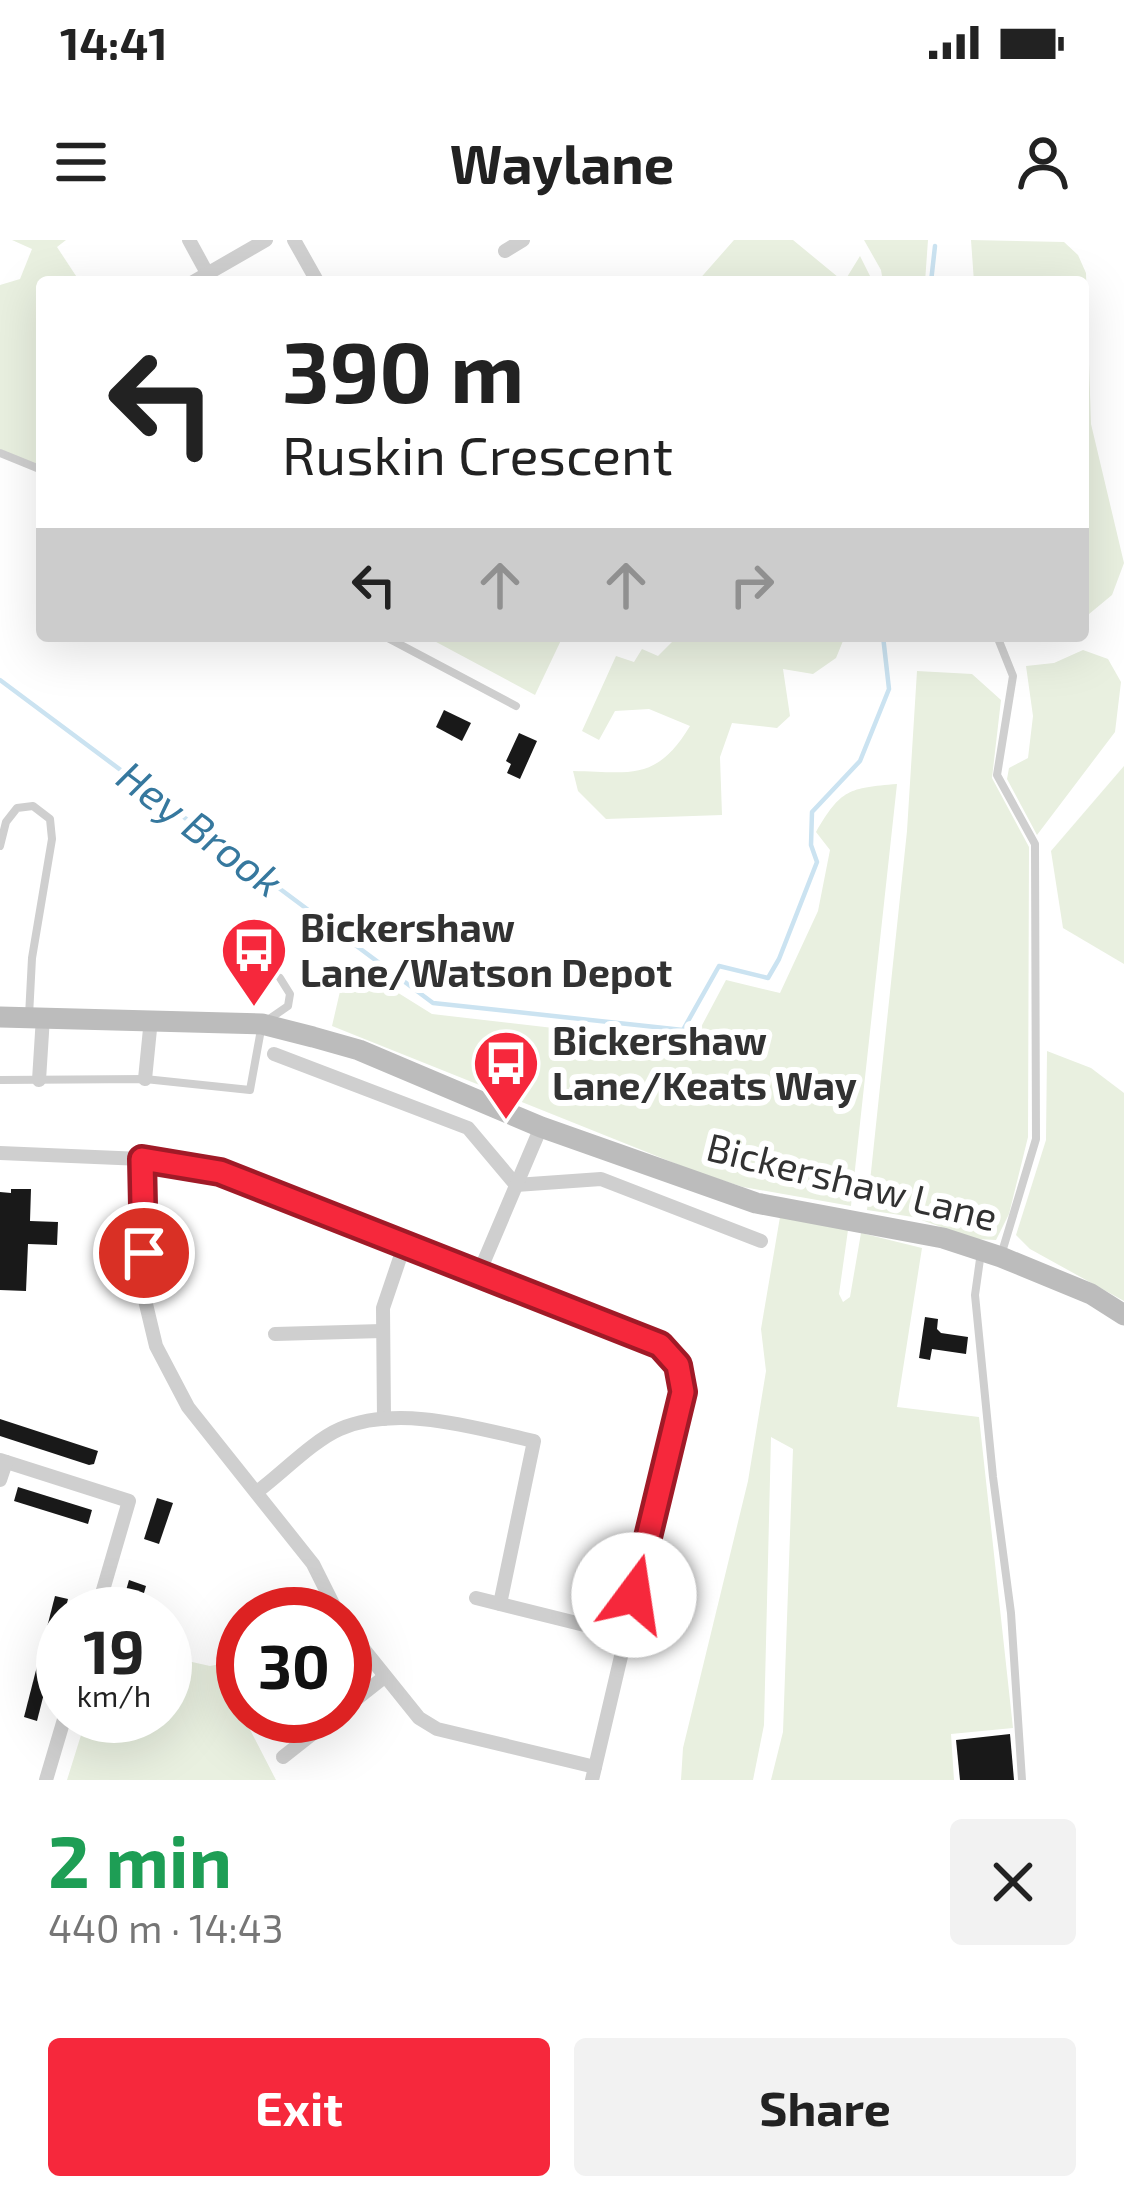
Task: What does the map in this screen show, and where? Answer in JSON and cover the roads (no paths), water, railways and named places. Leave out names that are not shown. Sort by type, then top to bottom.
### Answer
[{"type":"main road","name":"Bickershaw Lane","points":[[0,1017],[262,1024],[358,1050],[541,1127],[756,1203],[943,1238],[991,1254],[1091,1294],[1124,1315]]},
{"type":"street","points":[[189,240],[207,273]]},
{"type":"street","points":[[202,276],[266,240]]},
{"type":"street","points":[[294,240],[313,276]]},
{"type":"street","points":[[505,251],[523,240]]},
{"type":"street","points":[[36,1017],[39,1080]]},
{"type":"street","points":[[146,1079],[151,1019]]},
{"type":"street","points":[[274,1054],[468,1128],[517,1186]]},
{"type":"street","points":[[479,1273],[541,1127]]},
{"type":"street","points":[[0,1153],[142,1159],[220,1172],[660,1345],[678,1365],[683,1392],[593,1773],[437,1729],[419,1718],[372,1663]]},
{"type":"street","points":[[142,1159],[145,1300],[156,1346],[188,1407],[313,1564],[321,1587]]},
{"type":"street","points":[[517,1186],[601,1179],[761,1241]]},
{"type":"street","points":[[384,1419],[383,1308],[405,1243]]},
{"type":"street","points":[[275,1334],[382,1331]]},
{"type":"street","points":[[258,1491],[338,1430],[384,1419],[455,1424],[534,1441],[500,1604]]},
{"type":"street","points":[[0,1480],[3,1461],[129,1501],[104,1587]]},
{"type":"street","points":[[476,1598],[625,1635]]},
{"type":"street","points":[[372,1687],[383,1678]]},
{"type":"street","points":[[46,1780],[57,1743]]},
{"type":"street","points":[[283,1757],[301,1743]]},
{"type":"lane","points":[[0,453],[36,468]]},
{"type":"lane","points":[[395,642],[516,706]]},
{"type":"lane","points":[[999,642],[1012,676],[998,775],[1035,844],[1036,1139],[975,1295],[1011,1613],[1022,1780]]},
{"type":"lane","points":[[0,846],[6,822],[17,808],[33,806],[50,819],[52,839],[32,958],[36,1017]]},
{"type":"lane","points":[[0,1080],[146,1079],[250,1090],[262,1024],[288,1006],[290,994],[280,978]]},
{"type":"waterway","name":"Hey Brook","points":[[932,276],[935,246]]},
{"type":"waterway","name":"Hey Brook","points":[[0,680],[433,1003],[683,1030],[719,966],[768,978],[779,959],[817,862],[811,845],[812,812],[860,761],[889,689],[884,642]]},
{"type":"place","name":"Bickershaw Lane/Watson Depot","points":[[254,1009]]},
{"type":"place","name":"Bickershaw Lane/Keats Way","points":[[506,1122]]}]
